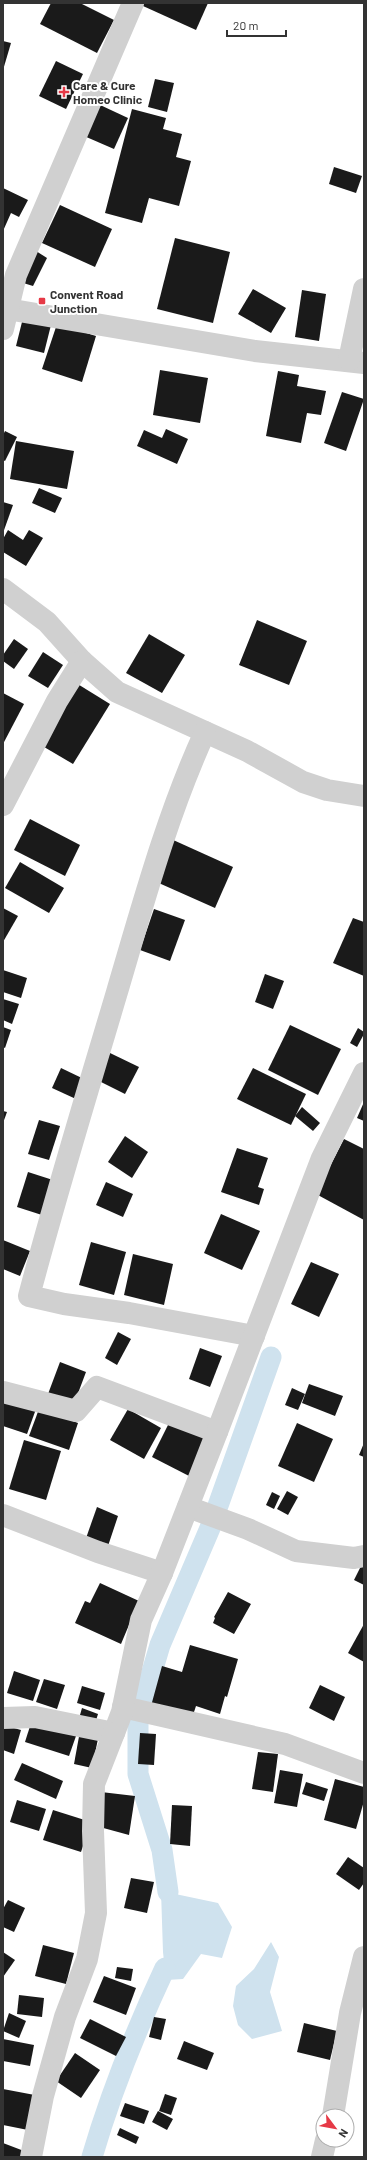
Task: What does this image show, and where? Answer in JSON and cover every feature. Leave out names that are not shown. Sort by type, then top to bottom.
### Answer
[{"type":"street","points":[[133,3],[10,273],[5,319],[255,351],[356,361],[364,289]]},
{"type":"street","points":[[3,589],[47,622],[82,661],[117,692],[247,751],[304,782],[326,790],[364,796]]},
{"type":"street","points":[[3,805],[57,701],[82,661]]},
{"type":"street","points":[[205,732],[190,766],[160,848],[56,1195],[29,1296],[64,1304],[129,1312],[254,1336]]},
{"type":"street","points":[[31,2157],[43,2096],[57,2046],[88,1951],[96,1914],[93,1831],[94,1784],[114,1733],[135,1710],[141,1620],[162,1573],[188,1507],[322,1158],[364,1073]]},
{"type":"street","points":[[3,1392],[76,1411],[97,1387],[217,1432]]},
{"type":"street","points":[[188,1507],[296,1550],[354,1558],[364,1556]]},
{"type":"street","points":[[3,1515],[98,1552],[162,1573]]},
{"type":"street","points":[[135,1710],[284,1744],[364,1773]]},
{"type":"street","points":[[3,1718],[35,1717],[114,1733]]},
{"type":"street","points":[[333,2108],[350,2013],[364,1957]]},
{"type":"water","points":[[161,1891],[218,1903],[232,1927],[222,1958],[201,1954],[183,1979],[166,1980],[163,1952]]},
{"type":"water","points":[[271,1942],[279,1957],[270,1992],[282,2031],[252,2039],[238,2025],[233,2006],[236,1986],[254,1969]]},
{"type":"building","points":[[51,3],[80,3],[114,20],[97,53],[40,24]]},
{"type":"building","points":[[144,3],[208,3],[196,30],[143,6]]},
{"type":"building","points":[[3,41],[11,43],[3,70]]},
{"type":"building","points":[[56,61],[83,74],[66,109],[39,96]]},
{"type":"building","points":[[155,79],[174,83],[167,112],[148,107]]},
{"type":"building","points":[[98,104],[128,118],[114,149],[84,136]]},
{"type":"building","points":[[132,109],[166,118],[163,129],[182,134],[176,157],[191,161],[179,206],[149,198],[142,223],[105,213]]},
{"type":"building","points":[[334,167],[362,176],[356,193],[329,184]]},
{"type":"building","points":[[3,188],[28,200],[19,217],[11,213],[3,231]]},
{"type":"building","points":[[60,205],[112,229],[95,267],[42,243]]},
{"type":"building","points":[[175,238],[230,252],[213,323],[157,309]]},
{"type":"building","points":[[36,251],[47,258],[33,286],[20,282]]},
{"type":"building","points":[[253,289],[286,308],[271,333],[238,314]]},
{"type":"building","points":[[302,290],[326,294],[319,341],[295,337]]},
{"type":"building","points":[[23,318],[51,325],[44,353],[16,346]]},
{"type":"building","points":[[57,324],[96,336],[82,382],[42,369]]},
{"type":"building","points":[[160,370],[208,378],[200,423],[153,415]]},
{"type":"building","points":[[278,371],[299,375],[297,386],[326,391],[321,415],[307,413],[301,443],[266,436]]},
{"type":"building","points":[[342,392],[364,399],[346,451],[324,443]]},
{"type":"building","points":[[166,429],[188,439],[177,464],[137,446],[144,430],[162,438]]},
{"type":"building","points":[[5,431],[17,437],[5,461],[3,460],[3,435]]},
{"type":"building","points":[[16,441],[74,451],[67,489],[10,479]]},
{"type":"building","points":[[39,488],[62,498],[55,513],[32,503]]},
{"type":"building","points":[[3,502],[13,505],[3,533]]},
{"type":"building","points":[[8,530],[23,540],[29,530],[43,538],[26,566],[3,552],[3,539]]},
{"type":"building","points":[[257,620],[307,641],[289,685],[239,665]]},
{"type":"building","points":[[149,634],[185,655],[162,693],[126,673]]},
{"type":"building","points":[[14,639],[28,649],[14,669],[3,661],[3,655]]},
{"type":"building","points":[[43,652],[63,665],[48,688],[28,676]]},
{"type":"building","points":[[76,683],[110,704],[73,764],[39,744]]},
{"type":"building","points":[[3,693],[24,704],[3,744]]},
{"type":"building","points":[[30,819],[80,845],[65,876],[14,850]]},
{"type":"building","points":[[171,839],[233,867],[215,908],[152,880]]},
{"type":"building","points":[[20,862],[64,888],[49,913],[5,888]]},
{"type":"building","points":[[3,908],[18,916],[3,942]]},
{"type":"building","points":[[154,909],[185,920],[170,961],[140,950]]},
{"type":"building","points":[[353,918],[364,922],[364,976],[333,963]]},
{"type":"building","points":[[3,970],[27,978],[21,998],[3,992]]},
{"type":"building","points":[[265,974],[284,981],[273,1009],[255,1002]]},
{"type":"building","points":[[3,999],[19,1004],[12,1024],[3,1020]]},
{"type":"building","points":[[290,1025],[341,1049],[318,1095],[268,1070]]},
{"type":"building","points":[[3,1027],[11,1030],[5,1048],[3,1047]]},
{"type":"building","points":[[358,1028],[364,1032],[364,1034],[357,1047],[350,1043]]},
{"type":"building","points":[[110,1053],[139,1067],[125,1094],[97,1080]]},
{"type":"building","points":[[61,1068],[86,1080],[76,1099],[52,1088]]},
{"type":"building","points":[[253,1068],[306,1094],[291,1125],[237,1099]]},
{"type":"building","points":[[364,1102],[364,1121],[357,1118]]},
{"type":"building","points":[[302,1107],[320,1123],[313,1131],[295,1116]]},
{"type":"building","points":[[3,1111],[7,1112],[3,1123]]},
{"type":"building","points":[[39,1120],[60,1126],[49,1160],[28,1154]]},
{"type":"building","points":[[125,1136],[148,1152],[132,1178],[108,1162]]},
{"type":"building","points":[[344,1139],[364,1149],[364,1220],[316,1194]]},
{"type":"building","points":[[237,1148],[268,1158],[258,1187],[264,1189],[259,1205],[221,1192]]},
{"type":"building","points":[[28,1172],[56,1181],[45,1216],[17,1207]]},
{"type":"building","points":[[106,1182],[133,1194],[123,1217],[96,1205]]},
{"type":"building","points":[[221,1214],[260,1231],[242,1270],[204,1253]]},
{"type":"building","points":[[3,1240],[30,1251],[20,1276],[3,1269]]},
{"type":"building","points":[[91,1242],[126,1252],[114,1295],[79,1285]]},
{"type":"building","points":[[133,1254],[173,1264],[164,1305],[124,1295]]},
{"type":"building","points":[[311,1262],[339,1274],[319,1317],[291,1304]]},
{"type":"building","points":[[118,1332],[131,1339],[117,1365],[105,1358]]},
{"type":"building","points":[[200,1348],[222,1356],[210,1387],[189,1379]]},
{"type":"building","points":[[60,1362],[86,1372],[74,1404],[48,1394]]},
{"type":"building","points":[[309,1384],[343,1396],[335,1416],[302,1403]]},
{"type":"building","points":[[292,1388],[305,1394],[298,1410],[285,1405]]},
{"type":"building","points":[[3,1398],[36,1409],[27,1434],[3,1426]]},
{"type":"building","points":[[39,1409],[78,1423],[69,1450],[29,1436]]},
{"type":"building","points":[[128,1409],[161,1428],[144,1459],[110,1440]]},
{"type":"building","points":[[170,1421],[210,1441],[191,1477],[152,1457]]},
{"type":"building","points":[[297,1423],[333,1439],[314,1482],[278,1466]]},
{"type":"building","points":[[24,1440],[61,1451],[46,1500],[9,1489]]},
{"type":"building","points":[[364,1443],[364,1457],[359,1455]]},
{"type":"building","points":[[287,1491],[298,1497],[288,1515],[277,1509]]},
{"type":"building","points":[[272,1492],[280,1496],[274,1509],[266,1505]]},
{"type":"building","points":[[97,1507],[118,1516],[107,1549],[85,1541]]},
{"type":"building","points":[[364,1560],[364,1585],[354,1580]]},
{"type":"building","points":[[100,1583],[139,1601],[121,1644],[75,1623],[85,1601],[90,1603]]},
{"type":"building","points":[[228,1592],[251,1604],[234,1634],[213,1623],[214,1617]]},
{"type":"building","points":[[364,1624],[364,1662],[348,1653]]},
{"type":"building","points":[[190,1645],[238,1659],[227,1697],[225,1696],[220,1714],[196,1706],[192,1718],[151,1706],[162,1666],[182,1672]]},
{"type":"building","points":[[14,1671],[40,1680],[33,1701],[7,1693]]},
{"type":"building","points":[[44,1679],[65,1685],[57,1709],[36,1702]]},
{"type":"building","points":[[320,1685],[345,1697],[334,1721],[309,1708]]},
{"type":"building","points":[[82,1686],[105,1693],[100,1710],[77,1703]]},
{"type":"building","points":[[82,1708],[98,1714],[94,1727],[78,1722]]},
{"type":"building","points":[[31,1723],[76,1736],[69,1756],[25,1742]]},
{"type":"building","points":[[3,1725],[21,1730],[14,1754],[3,1750]]},
{"type":"building","points":[[80,1731],[99,1734],[92,1768],[74,1764]]},
{"type":"building","points":[[140,1733],[156,1734],[154,1765],[138,1764]]},
{"type":"building","points":[[258,1752],[278,1754],[273,1792],[252,1789]]},
{"type":"building","points":[[22,1763],[63,1781],[56,1799],[14,1780]]},
{"type":"building","points":[[280,1770],[303,1774],[297,1807],[274,1803]]},
{"type":"building","points":[[335,1779],[364,1787],[364,1801],[356,1829],[324,1820]]},
{"type":"building","points":[[306,1782],[328,1789],[324,1801],[302,1794]]},
{"type":"building","points":[[101,1792],[135,1796],[129,1835],[96,1826]]},
{"type":"building","points":[[17,1800],[46,1809],[39,1831],[10,1822]]},
{"type":"building","points":[[172,1805],[192,1806],[190,1846],[170,1844]]},
{"type":"building","points":[[53,1810],[91,1822],[81,1852],[43,1840]]},
{"type":"building","points":[[348,1857],[364,1868],[364,1883],[359,1890],[336,1874]]},
{"type":"building","points":[[131,1878],[154,1882],[147,1913],[124,1908]]},
{"type":"building","points":[[8,1900],[25,1908],[14,1932],[3,1927],[3,1909]]},
{"type":"building","points":[[43,1945],[74,1953],[66,1984],[35,1976]]},
{"type":"building","points":[[3,1952],[15,1960],[3,1977]]},
{"type":"building","points":[[117,1967],[133,1969],[131,1981],[115,1978]]},
{"type":"building","points":[[104,1976],[136,1988],[126,2015],[93,2002]]},
{"type":"building","points":[[19,1995],[44,1998],[42,2017],[17,2014]]},
{"type":"building","points":[[9,2013],[26,2021],[19,2038],[3,2031]]},
{"type":"building","points":[[154,2017],[166,2019],[161,2040],[149,2037]]},
{"type":"building","points":[[90,2019],[126,2037],[116,2056],[80,2038]]},
{"type":"building","points":[[304,2023],[337,2031],[330,2060],[297,2052]]},
{"type":"building","points":[[3,2039],[34,2045],[30,2066],[3,2061]]},
{"type":"building","points":[[184,2041],[214,2053],[207,2070],[177,2059]]},
{"type":"building","points":[[75,2053],[100,2070],[81,2098],[56,2081]]},
{"type":"building","points":[[3,2089],[40,2096],[33,2131],[3,2125]]},
{"type":"building","points":[[165,2094],[177,2098],[171,2115],[159,2111]]},
{"type":"building","points":[[125,2103],[149,2111],[144,2124],[120,2116]]},
{"type":"building","points":[[158,2111],[173,2119],[167,2130],[152,2122]]},
{"type":"building","points":[[120,2128],[139,2137],[136,2144],[117,2135]]},
{"type":"building","points":[[3,2143],[24,2151],[22,2157],[3,2157]]},
{"type":"waterway","points":[[168,1892],[162,1850],[138,1774],[138,1719],[160,1645],[210,1528],[271,1357]]},
{"type":"waterway","points":[[92,2157],[107,2109],[125,2061],[165,1968]]},
{"type":"place","name":"Care & Cure Homeo Clinic","points":[[64,92]]},
{"type":"place","name":"Convent Road Junction","points":[[42,301]]}]
